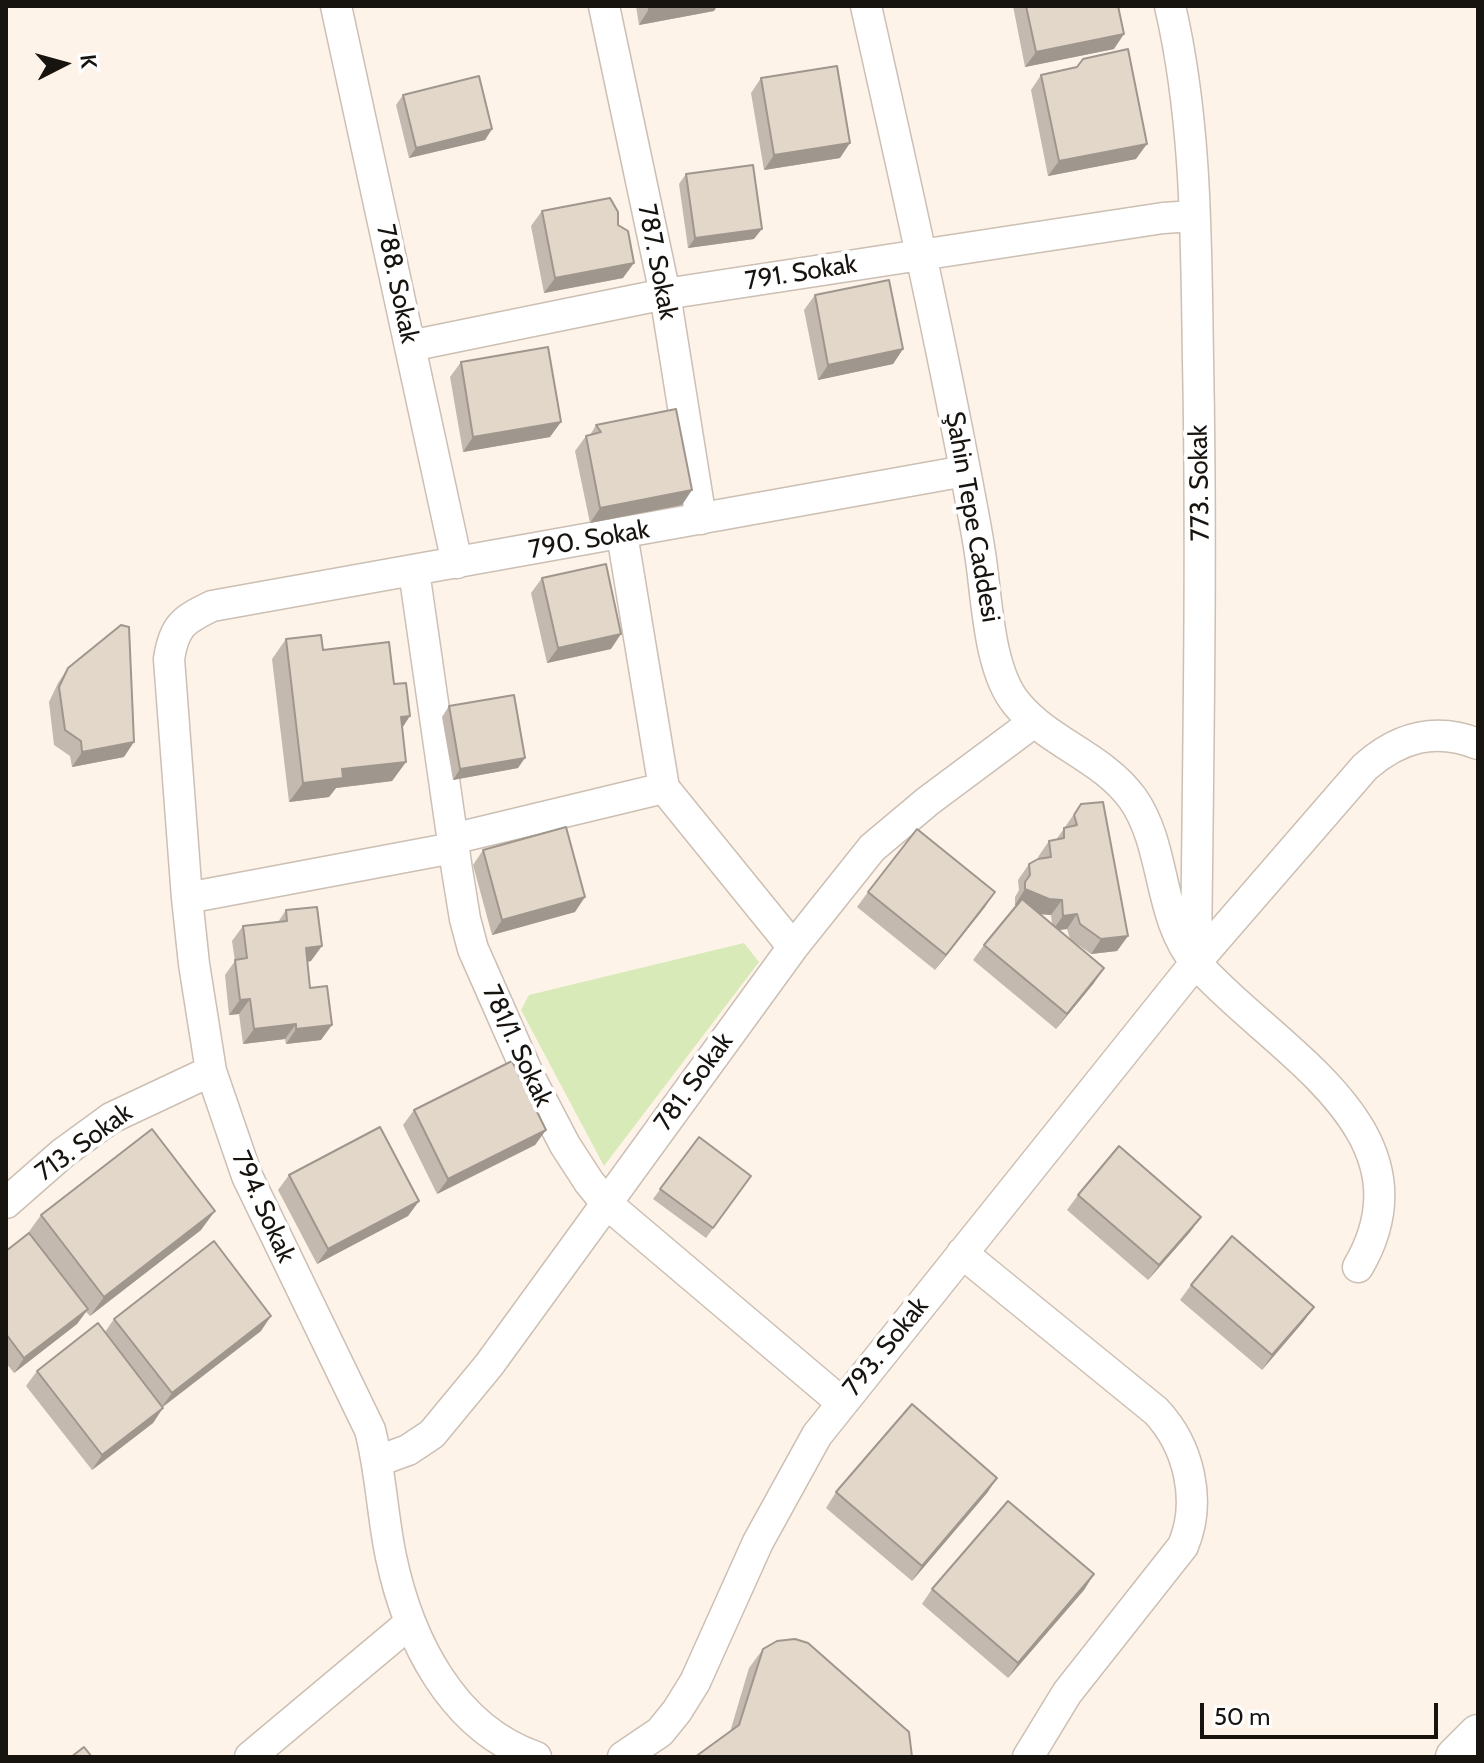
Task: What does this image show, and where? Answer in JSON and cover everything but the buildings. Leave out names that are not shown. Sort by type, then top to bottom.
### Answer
[{"type":"main road","points":[[1455,1757],[1478,1734]]},
{"type":"street","name":"788. Sokak","points":[[336,6],[457,563]]},
{"type":"street","name":"787. Sokak","points":[[604,6],[665,294],[701,519]]},
{"type":"street","name":"Şahin Tepe Caddesi","points":[[866,6],[922,254],[1001,673],[1015,703],[1034,722],[1092,760],[1132,796],[1146,820],[1155,846],[1175,923],[1196,962],[1311,1070],[1352,1117],[1368,1141],[1379,1175],[1380,1204],[1372,1243],[1358,1267]]},
{"type":"street","name":"773. Sokak","points":[[1170,6],[1189,115],[1194,216],[1202,562],[1196,962]]},
{"type":"street","name":"791. Sokak","points":[[410,346],[665,294],[1163,218],[1194,216]]},
{"type":"street","name":"790. Sokak","points":[[212,606],[965,471]]},
{"type":"street","points":[[622,534],[664,788],[793,947]]},
{"type":"street","name":"781/1. Sokak","points":[[414,571],[465,919],[491,994],[565,1145],[606,1203],[841,1402]]},
{"type":"street","name":"794. Sokak","points":[[212,606],[177,628],[169,659],[187,898],[211,1071],[247,1176],[370,1430],[378,1461],[391,1556],[410,1623],[425,1656],[463,1710],[497,1737],[536,1757]]},
{"type":"street","name":"781. Sokak","points":[[378,1461],[408,1450],[432,1434],[489,1365],[793,947],[872,848],[928,801],[1034,722]]},
{"type":"street","name":"793. Sokak","points":[[623,1757],[660,1732],[695,1682],[764,1529],[817,1435],[1196,962],[1365,767],[1385,750],[1412,739],[1441,735],[1478,744]]},
{"type":"street","points":[[187,898],[453,844],[664,788]]},
{"type":"street","name":"713. Sokak","points":[[6,1203],[63,1153],[111,1118],[211,1071]]},
{"type":"street","points":[[962,1253],[1156,1411],[1172,1428],[1181,1447],[1191,1490],[1188,1533],[1178,1553],[1100,1649],[1025,1755]]},
{"type":"street","points":[[250,1757],[410,1623]]},
{"type":"green space","points":[[744,943],[759,962],[604,1166],[521,1010],[529,995]]}]
